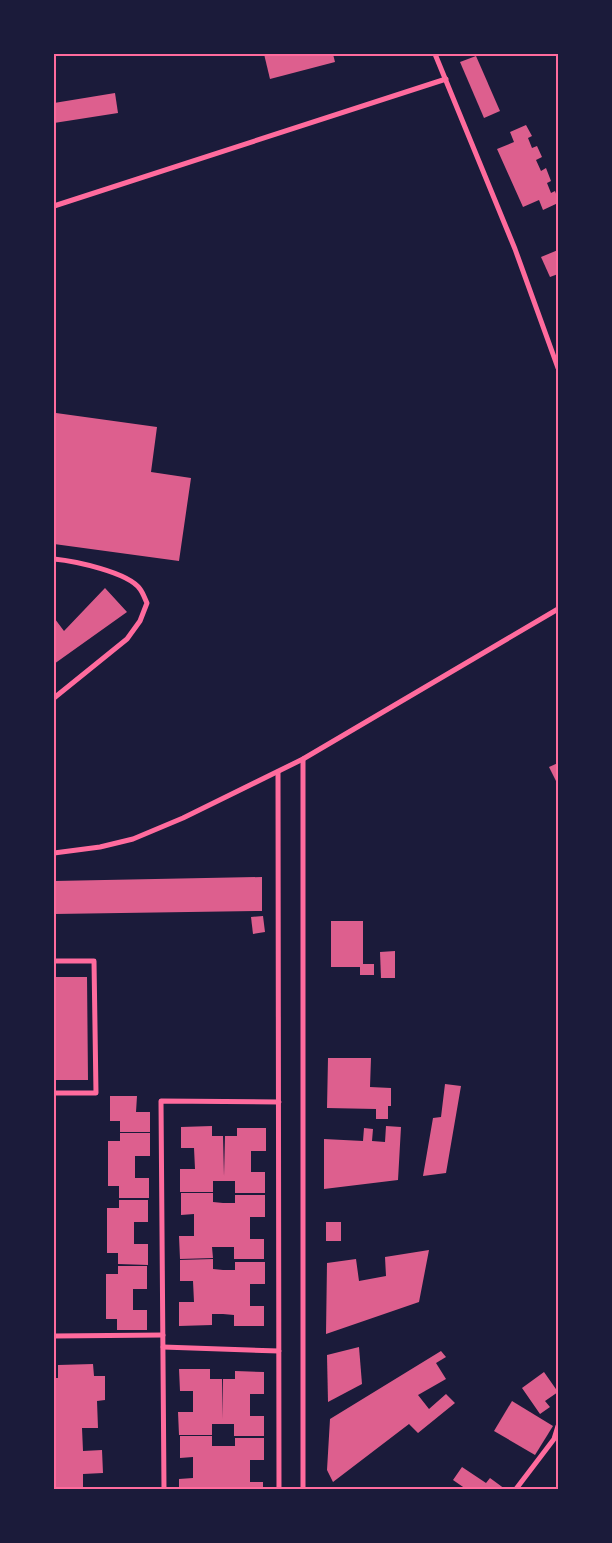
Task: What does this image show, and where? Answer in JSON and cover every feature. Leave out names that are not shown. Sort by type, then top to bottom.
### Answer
[{"type":"street","points":[[435,54],[515,249],[558,368]]},
{"type":"street","points":[[54,206],[446,79]]},
{"type":"street","points":[[54,558],[129,579],[140,589],[147,603],[140,621],[127,639],[54,698]]},
{"type":"street","points":[[54,853],[100,847],[133,839],[183,818],[303,759],[558,610]]},
{"type":"street","points":[[303,759],[303,1489]]},
{"type":"street","points":[[278,772],[279,1489]]},
{"type":"street","points":[[54,961],[94,961],[96,1093],[54,1093]]},
{"type":"street","points":[[164,1489],[161,1101],[279,1102]]},
{"type":"street","points":[[54,1336],[163,1335]]},
{"type":"street","points":[[163,1347],[279,1351]]},
{"type":"street","points":[[516,1489],[554,1439],[558,1426]]},
{"type":"building","points":[[264,54],[333,54],[335,62],[270,79]]},
{"type":"building","points":[[476,56],[500,111],[484,118],[460,62]]},
{"type":"building","points":[[115,93],[118,113],[54,123],[54,103]]},
{"type":"building","points":[[526,125],[532,136],[528,138],[532,148],[537,146],[542,157],[536,160],[541,171],[546,168],[551,181],[547,183],[551,193],[555,191],[558,199],[558,203],[543,210],[539,200],[523,207],[497,149],[514,142],[510,132]]},
{"type":"building","points":[[558,250],[558,274],[550,277],[541,257]]},
{"type":"building","points":[[56,413],[157,427],[151,472],[191,478],[179,561],[54,544],[54,430]]},
{"type":"building","points":[[105,588],[127,612],[54,664],[54,620],[64,631]]},
{"type":"building","points":[[558,763],[558,785],[549,767]]},
{"type":"building","points":[[262,877],[262,911],[54,914],[54,881]]},
{"type":"building","points":[[263,916],[265,932],[253,934],[251,917]]},
{"type":"building","points":[[331,921],[363,921],[363,964],[374,964],[374,975],[360,975],[360,967],[331,967]]},
{"type":"building","points":[[395,951],[395,978],[381,978],[380,952]]},
{"type":"building","points":[[54,971],[56,971],[56,977],[87,977],[88,1080],[54,1080]]},
{"type":"building","points":[[328,1058],[371,1058],[370,1087],[391,1088],[391,1106],[388,1106],[388,1119],[376,1119],[376,1109],[327,1108]]},
{"type":"building","points":[[445,1084],[461,1086],[446,1173],[423,1176],[433,1118],[441,1117]]},
{"type":"building","points":[[110,1096],[137,1096],[136,1112],[150,1112],[150,1132],[120,1132],[120,1121],[110,1121]]},
{"type":"building","points":[[212,1126],[212,1136],[223,1136],[224,1176],[225,1136],[237,1136],[237,1128],[266,1128],[266,1151],[251,1151],[251,1172],[265,1172],[265,1193],[235,1193],[235,1181],[213,1181],[213,1192],[180,1192],[180,1169],[195,1169],[194,1148],[181,1148],[181,1127]]},
{"type":"building","points":[[386,1126],[401,1127],[398,1180],[324,1189],[324,1139],[363,1141],[364,1128],[373,1129],[372,1141],[385,1142]]},
{"type":"building","points":[[120,1133],[150,1133],[150,1156],[135,1156],[135,1178],[149,1178],[149,1198],[119,1198],[119,1186],[108,1186],[108,1141],[120,1141]]},
{"type":"building","points":[[181,1193],[213,1193],[213,1202],[223,1203],[235,1203],[235,1195],[265,1195],[265,1217],[250,1217],[250,1239],[264,1239],[264,1259],[234,1259],[234,1247],[212,1247],[213,1258],[180,1259],[179,1236],[194,1236],[194,1214],[181,1215]]},
{"type":"building","points":[[119,1200],[148,1200],[148,1222],[134,1222],[134,1244],[148,1244],[148,1265],[118,1264],[118,1253],[107,1253],[107,1208],[119,1208]]},
{"type":"building","points":[[326,1222],[341,1222],[341,1241],[326,1241]]},
{"type":"building","points":[[429,1250],[419,1302],[326,1334],[327,1263],[356,1259],[359,1281],[386,1276],[385,1257]]},
{"type":"building","points":[[213,1259],[213,1269],[223,1270],[235,1270],[235,1262],[265,1262],[265,1284],[250,1284],[250,1306],[264,1306],[264,1326],[234,1326],[234,1315],[212,1314],[212,1325],[179,1326],[179,1302],[194,1302],[193,1281],[180,1281],[180,1260]]},
{"type":"building","points":[[118,1266],[147,1266],[147,1289],[133,1289],[133,1310],[147,1310],[147,1330],[117,1330],[117,1319],[106,1319],[106,1274],[118,1274]]},
{"type":"building","points":[[359,1347],[362,1384],[328,1402],[327,1355]]},
{"type":"building","points":[[441,1351],[446,1357],[436,1363],[446,1379],[418,1395],[429,1409],[446,1394],[455,1403],[418,1433],[409,1424],[333,1482],[327,1470],[330,1419]]},
{"type":"building","points":[[93,1364],[94,1376],[105,1376],[105,1400],[97,1401],[98,1428],[82,1428],[83,1451],[102,1450],[103,1473],[83,1474],[83,1489],[54,1489],[54,1378],[58,1378],[58,1365]]},
{"type":"building","points":[[179,1369],[210,1369],[210,1379],[222,1379],[222,1419],[223,1379],[235,1379],[235,1371],[264,1372],[264,1394],[250,1394],[250,1416],[264,1416],[264,1436],[234,1436],[234,1424],[212,1424],[212,1435],[179,1435],[178,1412],[193,1412],[193,1391],[180,1391]]},
{"type":"building","points":[[544,1372],[558,1392],[545,1401],[550,1407],[540,1414],[522,1388]]},
{"type":"building","points":[[512,1401],[553,1426],[535,1455],[494,1431]]},
{"type":"building","points":[[180,1436],[212,1436],[212,1446],[235,1446],[235,1438],[264,1438],[264,1460],[250,1460],[250,1482],[263,1482],[263,1489],[179,1489],[179,1479],[193,1478],[193,1457],[180,1458]]},
{"type":"building","points":[[462,1467],[486,1483],[490,1478],[505,1489],[491,1489],[488,1487],[486,1489],[466,1489],[453,1480]]}]
